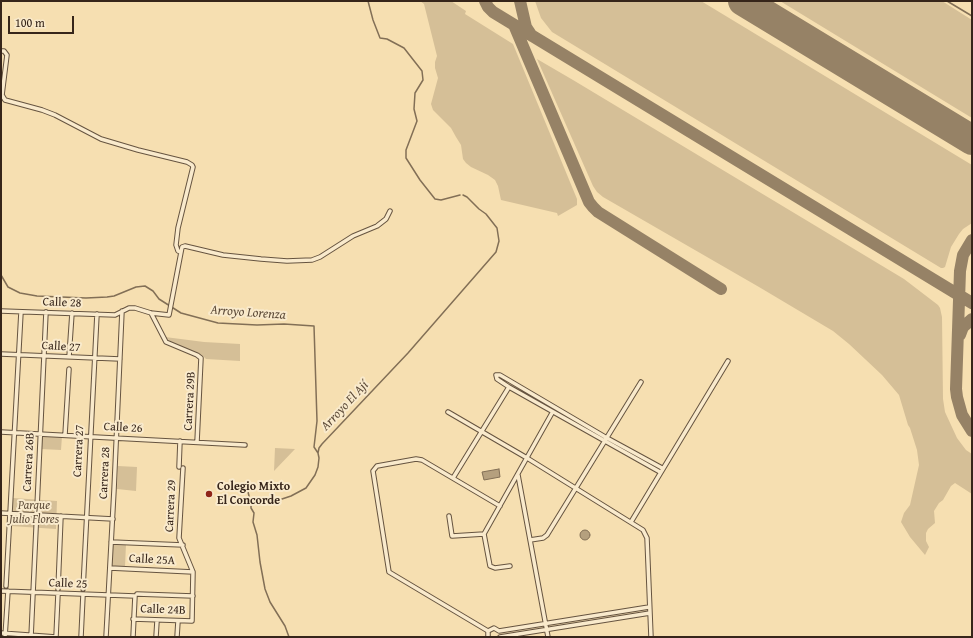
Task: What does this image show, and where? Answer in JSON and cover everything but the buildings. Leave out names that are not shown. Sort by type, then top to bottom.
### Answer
[{"type":"street","points":[[1,51],[5,52],[6,55],[2,95],[7,101],[42,110],[101,139],[187,162],[192,165],[193,167],[178,228],[176,245],[178,250],[181,252]]},
{"type":"street","points":[[181,252],[182,246],[185,246],[230,256],[287,261],[312,260],[320,257],[353,236],[378,226],[386,219],[390,211]]},
{"type":"street","name":"Calle 28","points":[[1,311],[115,315],[122,310],[136,308],[151,313],[169,315],[181,252]]},
{"type":"street","name":"Carrera 28","points":[[106,637],[117,438],[122,310]]},
{"type":"street","points":[[6,586],[21,312]]},
{"type":"street","name":"Carrera 26B","points":[[31,636],[46,312]]},
{"type":"street","points":[[69,357],[72,313]]},
{"type":"street","name":"Carrera 29B","points":[[151,313],[166,342],[197,354],[200,356],[202,361],[197,442]]},
{"type":"street","name":"Carrera 27","points":[[83,589],[97,314]]},
{"type":"street","name":"Calle 27","points":[[1,354],[120,359]]},
{"type":"street","points":[[631,522],[728,361]]},
{"type":"street","points":[[65,435],[69,369]]},
{"type":"street","points":[[606,440],[500,375],[496,375],[497,379],[552,413],[661,470]]},
{"type":"street","points":[[530,540],[543,538],[547,535],[641,382]]},
{"type":"street","points":[[453,478],[509,387]]},
{"type":"street","points":[[448,412],[527,458],[643,530],[647,538],[651,637]]},
{"type":"street","points":[[510,566],[495,568],[490,566],[484,534],[552,413]]},
{"type":"street","name":"Calle 26","points":[[1,432],[244,444]]},
{"type":"street","name":"Carrera 29","points":[[180,441],[181,467],[179,538],[183,545]]},
{"type":"street","points":[[488,631],[389,572],[373,476],[374,468],[377,466],[419,459],[500,506]]},
{"type":"street","points":[[517,475],[548,637]]},
{"type":"street","points":[[1,513],[113,518]]},
{"type":"street","points":[[58,589],[61,516]]},
{"type":"street","points":[[449,516],[452,536],[484,534]]},
{"type":"street","points":[[111,542],[183,545],[193,572],[193,596]]},
{"type":"street","name":"Calle 25A","points":[[110,568],[193,572]]},
{"type":"street","name":"Calle 25","points":[[1,591],[58,594],[193,596]]},
{"type":"street","points":[[8,591],[4,634],[31,636],[56,637],[58,594]]},
{"type":"street","points":[[81,637],[83,594]]},
{"type":"street","points":[[133,637],[133,619],[136,595]]},
{"type":"street","name":"Calle 24B","points":[[133,619],[192,622],[193,596]]},
{"type":"street","points":[[488,631],[494,628],[499,631],[649,607]]},
{"type":"street","points":[[499,631],[500,637],[650,612]]},
{"type":"street","points":[[156,637],[157,621]]},
{"type":"street","points":[[177,637],[178,621]]},
{"type":"street","points":[[488,631],[488,637]]},
{"type":"green space","points":[[420,1],[451,1],[466,11],[465,14],[513,44],[577,199],[577,205],[558,216],[557,213],[501,200],[495,180],[466,163],[463,159],[461,145],[451,128],[433,110],[431,104],[438,78],[435,68],[437,56],[424,4]]},
{"type":"green space","points":[[535,1],[701,1],[972,165],[972,223],[963,229],[959,234],[951,247],[945,267],[941,268],[552,32],[541,18]]},
{"type":"green space","points":[[780,1],[942,1],[972,20],[972,118]]},
{"type":"green space","points":[[537,59],[904,279],[938,305],[942,317],[943,399],[945,412],[957,438],[966,450],[972,454],[972,494],[955,483],[951,486],[943,500],[934,511],[935,523],[926,533],[926,541],[929,547],[925,555],[910,537],[901,522],[904,513],[910,505],[919,465],[917,450],[899,395],[882,375],[833,331],[603,197],[597,192]]},
{"type":"green space","points":[[165,337],[204,342],[240,344],[240,361],[206,359],[202,355],[171,342]]},
{"type":"green space","points":[[41,435],[62,436],[61,450],[41,449]]},
{"type":"green space","points":[[275,448],[295,449],[274,471]]},
{"type":"green space","points":[[118,466],[137,467],[136,491],[117,489]]},
{"type":"green space","name":"Parque Julio Flores","points":[[13,498],[57,501],[56,529],[11,526]]},
{"type":"green space","points":[[112,543],[126,544],[125,567],[111,566]]},
{"type":"shaded area","points":[[499,469],[500,477],[484,480],[482,472]]},
{"type":"shaded area","points":[[583,530],[587,530],[589,531],[589,539],[583,540],[580,537],[580,533]]},
{"type":"waterway","name":"Arroyo El Ají","points":[[368,1],[380,38],[387,39],[404,48],[422,71],[423,80],[415,93],[414,109],[417,121],[406,150],[406,158],[420,180],[435,199],[441,200],[460,195]]},
{"type":"waterway","points":[[947,1],[972,16]]},
{"type":"waterway","name":"Arroyo El Ají","points":[[289,637],[285,626],[270,602],[265,589],[257,535],[253,522],[254,513],[251,505],[255,502],[266,499],[282,499],[306,488],[315,475],[318,467],[318,453],[322,444],[408,353],[496,252],[499,241],[497,228],[486,214],[463,195]]},
{"type":"waterway","name":"Arroyo Lorenza","points":[[1,275],[8,287],[20,293],[37,296],[86,298],[107,297],[114,296],[136,287],[145,286],[153,291],[159,299],[181,313],[218,323],[314,326],[317,421],[314,447],[318,453]]},
{"type":"waterway","points":[[248,482],[248,492],[251,504]]},
{"type":"taxiway","points":[[485,1],[493,12],[972,303]]},
{"type":"taxiway","points":[[520,1],[526,27],[532,36]]},
{"type":"taxiway","points":[[514,25],[589,202],[598,212],[721,289]]},
{"type":"taxiway","points":[[972,240],[963,255],[960,271],[956,389],[962,415],[972,431]]},
{"type":"taxiway","points":[[960,335],[963,327],[972,319]]},
{"type":"runway","points":[[743,1],[972,140]]},
{"type":"place","name":"Colegio Mixto El Concorde","points":[[209,494]]}]
